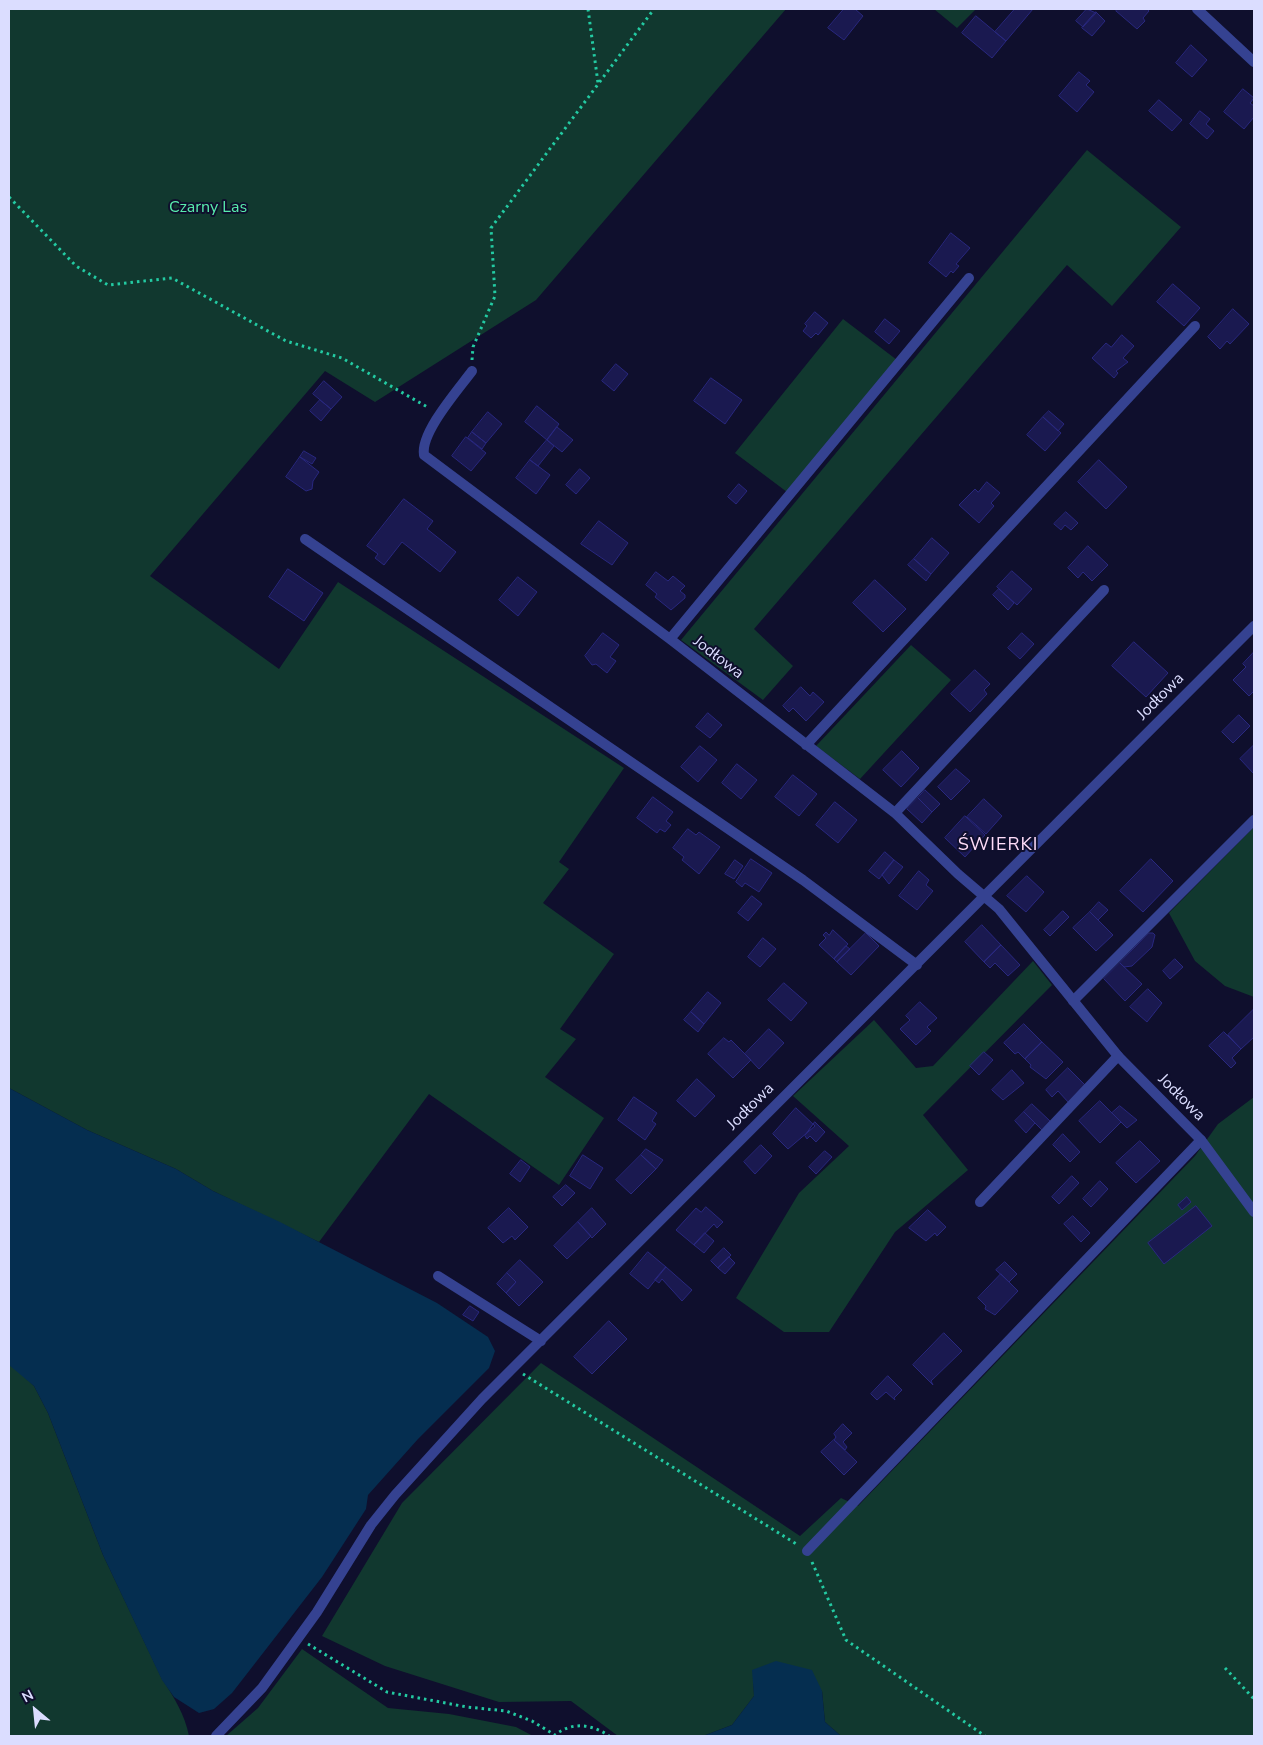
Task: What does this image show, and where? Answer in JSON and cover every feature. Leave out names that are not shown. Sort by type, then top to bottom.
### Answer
[{"type":"street","points":[[1197,9],[1254,62]]},
{"type":"street","points":[[670,640],[969,278]]},
{"type":"street","points":[[806,745],[1195,326]]},
{"type":"street","points":[[440,415],[472,371]]},
{"type":"street","name":"Jodłowa","points":[[440,415],[422,446],[424,455],[670,640],[895,813],[999,909],[1118,1056],[1201,1140],[1254,1212]]},
{"type":"street","points":[[304,539],[803,880],[917,965]]},
{"type":"street","points":[[895,813],[1104,590]]},
{"type":"street","name":"Jodłowa","points":[[216,1736],[262,1688],[299,1638],[371,1525],[427,1458],[498,1382],[1254,626]]},
{"type":"street","points":[[1073,1001],[1254,820]]},
{"type":"street","points":[[980,1202],[1118,1056]]},
{"type":"street","points":[[807,1551],[1201,1140]]},
{"type":"street","points":[[438,1276],[541,1341]]},
{"type":"path","points":[[588,9],[598,84]]},
{"type":"path","points":[[472,371],[473,347],[495,296],[491,228],[654,9]]},
{"type":"path","points":[[9,197],[76,266],[108,286],[172,278],[286,340],[342,358],[440,415]]},
{"type":"path","points":[[512,1368],[807,1551],[846,1640],[985,1736]]},
{"type":"path","points":[[299,1638],[387,1692],[467,1707],[506,1711],[532,1721],[554,1736],[562,1730],[578,1725],[597,1729],[609,1736]]},
{"type":"path","points":[[1225,1668],[1254,1698]]},
{"type":"green space","name":"Czarny Las","points":[[9,9],[786,9],[536,300],[375,402],[325,371],[150,576],[279,669],[338,582],[624,768],[559,862],[569,869],[543,903],[614,954],[560,1029],[576,1039],[545,1077],[604,1118],[559,1185],[429,1094],[319,1242],[213,1191],[176,1169],[87,1130],[9,1088]]},
{"type":"green space","points":[[934,9],[976,9],[957,28]]},
{"type":"green space","points":[[1087,150],[1181,227],[1112,306],[1067,265],[754,629],[793,666],[763,700],[681,640]]},
{"type":"green space","points":[[843,319],[897,360],[787,492],[735,453]]},
{"type":"green space","points":[[911,645],[951,680],[860,779],[816,746]]},
{"type":"green space","points":[[1254,827],[1254,997],[1225,986],[1195,961],[1169,913]]},
{"type":"green space","points":[[1033,961],[1052,985],[923,1115],[968,1170],[895,1232],[829,1332],[784,1332],[736,1298],[799,1193],[849,1146],[793,1096],[874,1020],[916,1068],[933,1066]]},
{"type":"green space","points":[[1254,1097],[1254,1736],[841,1736],[825,1722],[822,1691],[753,1670],[754,1696],[732,1725],[703,1736],[618,1736],[571,1701],[499,1702],[385,1666],[322,1636],[402,1503],[541,1363],[800,1536],[841,1498],[858,1506],[1195,1156],[1218,1124]]},
{"type":"green space","points":[[9,1365],[34,1386],[48,1413],[103,1555],[162,1679],[178,1706],[189,1736],[9,1736]]},
{"type":"green space","points":[[302,1649],[388,1708],[449,1714],[516,1727],[533,1736],[226,1736],[258,1708]]},
{"type":"water","points":[[9,1088],[87,1130],[176,1169],[213,1191],[280,1222],[437,1303],[488,1337],[495,1351],[489,1368],[418,1439],[368,1495],[366,1509],[322,1577],[232,1693],[214,1709],[199,1713],[174,1697],[162,1680],[103,1555],[48,1413],[34,1386],[9,1365]]},
{"type":"water","points":[[776,1661],[812,1670],[822,1691],[825,1722],[841,1736],[703,1736],[732,1725],[754,1696],[752,1670]]},
{"type":"building","points":[[844,9],[855,9],[863,16],[844,40],[828,28]]},
{"type":"building","points":[[1015,9],[1033,9],[1006,41],[995,32]]},
{"type":"building","points":[[1087,9],[1096,13],[1083,27],[1076,21]]},
{"type":"building","points":[[1118,9],[1147,9],[1149,11],[1143,18],[1145,21],[1137,29],[1116,11]]},
{"type":"building","points":[[1096,12],[1105,21],[1092,36],[1082,28]]},
{"type":"building","points":[[976,16],[1006,41],[992,58],[962,33]]},
{"type":"building","points":[[1191,45],[1207,60],[1192,77],[1176,63]]},
{"type":"building","points":[[1079,72],[1090,81],[1086,85],[1094,92],[1077,112],[1059,96]]},
{"type":"building","points":[[1243,89],[1254,98],[1250,103],[1254,106],[1254,117],[1244,129],[1224,112]]},
{"type":"building","points":[[1159,100],[1182,120],[1172,131],[1149,111]]},
{"type":"building","points":[[1200,111],[1210,119],[1206,124],[1214,131],[1207,139],[1190,124]]},
{"type":"building","points":[[951,233],[970,248],[956,264],[959,266],[946,277],[929,263]]},
{"type":"building","points":[[1173,284],[1200,308],[1184,326],[1157,302]]},
{"type":"building","points":[[1233,309],[1249,324],[1230,344],[1227,341],[1220,349],[1208,337]]},
{"type":"building","points":[[815,312],[828,323],[818,335],[816,333],[811,338],[803,331],[807,326],[805,324]]},
{"type":"building","points":[[885,319],[900,331],[889,344],[875,332]]},
{"type":"building","points":[[1122,335],[1134,346],[1123,358],[1128,362],[1116,371],[1118,373],[1114,378],[1092,358],[1106,343],[1111,347]]},
{"type":"building","points":[[616,364],[628,374],[614,391],[602,381]]},
{"type":"building","points":[[711,378],[742,400],[725,424],[694,401]]},
{"type":"building","points":[[324,381],[342,397],[331,409],[313,394]]},
{"type":"building","points":[[320,400],[331,409],[321,421],[310,411]]},
{"type":"building","points":[[537,406],[559,424],[547,440],[525,422]]},
{"type":"building","points":[[1049,411],[1064,424],[1058,431],[1043,417]]},
{"type":"building","points":[[488,412],[502,424],[486,443],[472,432]]},
{"type":"building","points":[[1043,417],[1061,433],[1045,451],[1027,435]]},
{"type":"building","points":[[557,427],[573,440],[562,452],[547,440]]},
{"type":"building","points":[[472,432],[486,443],[482,449],[468,438]]},
{"type":"building","points":[[466,437],[486,453],[471,471],[452,456]]},
{"type":"building","points":[[547,440],[554,446],[538,466],[530,460]]},
{"type":"building","points":[[304,451],[316,458],[312,464],[300,457]]},
{"type":"building","points":[[300,457],[319,472],[313,481],[312,489],[306,491],[286,477]]},
{"type":"building","points":[[530,460],[550,475],[536,494],[516,478]]},
{"type":"building","points":[[1099,460],[1127,487],[1106,509],[1078,482]]},
{"type":"building","points":[[580,469],[590,478],[576,494],[566,485]]},
{"type":"building","points":[[987,482],[1000,493],[991,503],[994,506],[979,523],[959,505],[975,489],[978,492]]},
{"type":"building","points":[[739,484],[747,491],[736,504],[728,497]]},
{"type":"building","points":[[404,499],[433,521],[427,529],[456,552],[440,572],[402,542],[384,565],[375,558],[378,554],[367,546]]},
{"type":"building","points":[[1066,512],[1078,523],[1071,530],[1065,525],[1061,530],[1054,524]]},
{"type":"building","points":[[599,521],[628,543],[612,565],[581,544]]},
{"type":"building","points":[[932,538],[949,553],[931,574],[914,559]]},
{"type":"building","points":[[1088,546],[1108,565],[1092,581],[1083,572],[1078,578],[1068,568]]},
{"type":"building","points":[[914,559],[931,574],[926,581],[908,565]]},
{"type":"building","points":[[288,569],[323,593],[304,621],[269,597]]},
{"type":"building","points":[[1012,571],[1032,589],[1017,605],[997,587]]},
{"type":"building","points":[[656,572],[668,581],[673,576],[685,586],[680,591],[685,595],[685,598],[671,610],[655,597],[657,594],[646,585]]},
{"type":"building","points":[[518,577],[537,592],[518,616],[499,600]]},
{"type":"building","points":[[875,580],[906,609],[883,632],[853,603]]},
{"type":"building","points":[[999,589],[1014,603],[1008,610],[993,595]]},
{"type":"building","points":[[603,633],[619,645],[610,657],[616,661],[607,673],[596,664],[592,665],[585,656]]},
{"type":"building","points":[[1022,633],[1034,644],[1020,659],[1008,648]]},
{"type":"building","points":[[1134,642],[1168,673],[1146,697],[1112,666]]},
{"type":"building","points":[[1254,652],[1254,691],[1249,696],[1233,680],[1246,667],[1243,664]]},
{"type":"building","points":[[975,670],[990,684],[984,690],[987,694],[970,712],[951,694]]},
{"type":"building","points":[[801,687],[810,696],[813,692],[824,702],[806,721],[793,708],[789,712],[783,706]]},
{"type":"building","points":[[708,713],[722,725],[710,738],[696,727]]},
{"type":"building","points":[[1239,715],[1250,726],[1233,743],[1222,732]]},
{"type":"building","points":[[1254,745],[1254,774],[1240,759]]},
{"type":"building","points":[[700,746],[717,760],[698,782],[681,767]]},
{"type":"building","points":[[902,751],[919,768],[901,787],[883,770]]},
{"type":"building","points":[[737,764],[757,780],[741,799],[722,783]]},
{"type":"building","points":[[956,769],[970,781],[951,800],[938,787]]},
{"type":"building","points":[[793,775],[817,794],[799,816],[775,797]]},
{"type":"building","points":[[925,790],[940,804],[932,812],[918,798]]},
{"type":"building","points":[[653,797],[673,812],[666,821],[671,825],[665,832],[660,829],[657,833],[637,818]]},
{"type":"building","points":[[918,798],[932,812],[922,823],[907,809]]},
{"type":"building","points":[[984,799],[1002,816],[986,834],[967,817]]},
{"type":"building","points":[[835,802],[857,820],[838,843],[816,825]]},
{"type":"building","points":[[965,816],[985,835],[965,857],[945,838]]},
{"type":"building","points":[[688,829],[696,835],[699,832],[720,847],[699,874],[682,860],[684,857],[673,848]]},
{"type":"building","points":[[885,852],[894,860],[879,879],[869,871]]},
{"type":"building","points":[[751,859],[772,873],[759,892],[745,883],[742,887],[736,882]]},
{"type":"building","points":[[1151,859],[1173,881],[1143,912],[1120,891]]},
{"type":"building","points":[[735,860],[743,866],[734,879],[725,874]]},
{"type":"building","points":[[894,860],[903,867],[889,884],[882,875]]},
{"type":"building","points":[[919,871],[929,880],[926,885],[933,891],[917,910],[899,896]]},
{"type":"building","points":[[1027,876],[1044,892],[1026,912],[1007,896]]},
{"type":"building","points":[[752,896],[762,904],[748,921],[738,913]]},
{"type":"building","points":[[1099,902],[1108,910],[1098,920],[1090,912]]},
{"type":"building","points":[[1063,911],[1069,917],[1050,936],[1044,930]]},
{"type":"building","points":[[1090,912],[1113,935],[1096,951],[1073,928]]},
{"type":"building","points":[[982,925],[1001,945],[984,962],[965,942]]},
{"type":"building","points":[[833,930],[848,944],[834,959],[819,945],[826,938],[823,935],[826,932],[829,935]]},
{"type":"building","points":[[866,933],[879,946],[851,975],[837,962]]},
{"type":"building","points":[[1149,933],[1155,935],[1152,947],[1132,966],[1124,967],[1120,963]]},
{"type":"building","points":[[763,938],[776,949],[760,967],[748,957]]},
{"type":"building","points":[[1001,945],[1020,965],[1008,976],[995,963],[990,968],[984,962]]},
{"type":"building","points":[[846,946],[850,949],[837,962],[834,959]]},
{"type":"building","points":[[1175,959],[1183,967],[1170,979],[1163,971]]},
{"type":"building","points":[[1120,963],[1142,984],[1125,1001],[1104,979]]},
{"type":"building","points":[[784,983],[807,1003],[791,1021],[768,1000]]},
{"type":"building","points":[[1148,989],[1162,1003],[1147,1022],[1130,1007]]},
{"type":"building","points":[[708,992],[721,1003],[704,1024],[691,1012]]},
{"type":"building","points":[[920,1002],[937,1018],[927,1027],[931,1031],[916,1045],[900,1029],[910,1020],[906,1016]]},
{"type":"building","points":[[1254,1009],[1254,1037],[1241,1049],[1228,1035]]},
{"type":"building","points":[[691,1012],[704,1024],[698,1032],[684,1020]]},
{"type":"building","points":[[1024,1024],[1042,1042],[1025,1059],[1018,1052],[1015,1054],[1004,1043]]},
{"type":"building","points":[[769,1029],[784,1043],[759,1069],[745,1054]]},
{"type":"building","points":[[1224,1032],[1241,1049],[1232,1058],[1236,1063],[1231,1068],[1209,1046]]},
{"type":"building","points":[[724,1038],[729,1042],[731,1040],[751,1060],[733,1078],[708,1054]]},
{"type":"building","points":[[1042,1042],[1063,1062],[1046,1079],[1030,1067],[1031,1065],[1025,1059]]},
{"type":"building","points":[[984,1052],[993,1060],[979,1075],[970,1066]]},
{"type":"building","points":[[1068,1068],[1086,1086],[1069,1103],[1058,1091],[1052,1097],[1046,1090]]},
{"type":"building","points":[[1012,1070],[1024,1083],[1003,1100],[992,1090]]},
{"type":"building","points":[[697,1079],[715,1096],[695,1117],[677,1101]]},
{"type":"building","points":[[634,1097],[657,1113],[652,1121],[656,1124],[645,1140],[618,1120]]},
{"type":"building","points":[[1100,1101],[1121,1122],[1100,1143],[1079,1121]]},
{"type":"building","points":[[1032,1104],[1050,1121],[1042,1130],[1024,1112]]},
{"type":"building","points":[[1120,1106],[1137,1120],[1127,1128],[1112,1113]]},
{"type":"building","points":[[796,1108],[815,1126],[788,1149],[773,1134]]},
{"type":"building","points":[[1024,1112],[1035,1123],[1026,1133],[1015,1121]]},
{"type":"building","points":[[815,1122],[825,1132],[816,1142],[810,1136],[807,1139],[805,1136]]},
{"type":"building","points":[[1063,1134],[1080,1152],[1070,1162],[1053,1145]]},
{"type":"building","points":[[1140,1141],[1160,1161],[1136,1183],[1116,1163]]},
{"type":"building","points":[[761,1145],[772,1156],[755,1174],[744,1162]]},
{"type":"building","points":[[646,1149],[663,1160],[656,1169],[641,1155]]},
{"type":"building","points":[[825,1151],[832,1157],[816,1174],[809,1167]]},
{"type":"building","points":[[583,1155],[603,1168],[590,1189],[570,1176]]},
{"type":"building","points":[[641,1155],[656,1169],[631,1194],[616,1180]]},
{"type":"building","points":[[521,1160],[530,1167],[520,1182],[510,1174]]},
{"type":"building","points":[[1072,1176],[1079,1183],[1059,1204],[1052,1197]]},
{"type":"building","points":[[1100,1181],[1108,1189],[1091,1207],[1083,1199]]},
{"type":"building","points":[[566,1185],[575,1193],[562,1206],[553,1197]]},
{"type":"building","points":[[1187,1197],[1191,1202],[1182,1210],[1178,1205]]},
{"type":"building","points":[[1196,1206],[1212,1226],[1164,1264],[1148,1243]]},
{"type":"building","points":[[706,1207],[723,1222],[717,1228],[714,1224],[694,1245],[676,1230],[696,1208],[701,1212]]},
{"type":"building","points":[[509,1208],[528,1227],[515,1240],[512,1236],[503,1243],[488,1228]]},
{"type":"building","points":[[592,1208],[606,1224],[592,1238],[578,1222]]},
{"type":"building","points":[[928,1210],[946,1227],[937,1236],[935,1233],[926,1241],[909,1228]]},
{"type":"building","points":[[1073,1216],[1090,1233],[1081,1242],[1064,1224]]},
{"type":"building","points":[[578,1222],[591,1236],[567,1259],[554,1246]]},
{"type":"building","points":[[705,1233],[714,1241],[704,1253],[694,1245]]},
{"type":"building","points":[[724,1248],[731,1255],[718,1268],[711,1261]]},
{"type":"building","points":[[648,1252],[666,1267],[648,1289],[630,1274]]},
{"type":"building","points":[[729,1257],[735,1263],[725,1274],[718,1268]]},
{"type":"building","points":[[520,1260],[543,1282],[519,1306],[506,1293],[516,1282],[507,1273]]},
{"type":"building","points":[[1005,1262],[1017,1274],[1009,1282],[996,1270]]},
{"type":"building","points":[[666,1267],[692,1290],[682,1301],[662,1279],[659,1283],[655,1280]]},
{"type":"building","points":[[507,1273],[516,1282],[506,1293],[497,1284]]},
{"type":"building","points":[[1001,1274],[1018,1291],[995,1315],[985,1309],[986,1306],[978,1298]]},
{"type":"building","points":[[470,1306],[479,1312],[473,1321],[463,1315]]},
{"type":"building","points":[[609,1321],[627,1339],[592,1374],[574,1357]]},
{"type":"building","points":[[944,1333],[962,1351],[931,1381],[933,1385],[913,1365]]},
{"type":"building","points":[[888,1376],[902,1390],[894,1398],[895,1400],[886,1392],[877,1400],[871,1394]]},
{"type":"building","points":[[843,1424],[852,1433],[843,1442],[847,1447],[845,1450],[834,1440],[836,1437],[834,1434]]},
{"type":"building","points":[[834,1440],[857,1462],[844,1475],[821,1452]]},
{"type":"district","name":"ŚWIERKI","points":[[998,846]]}]
